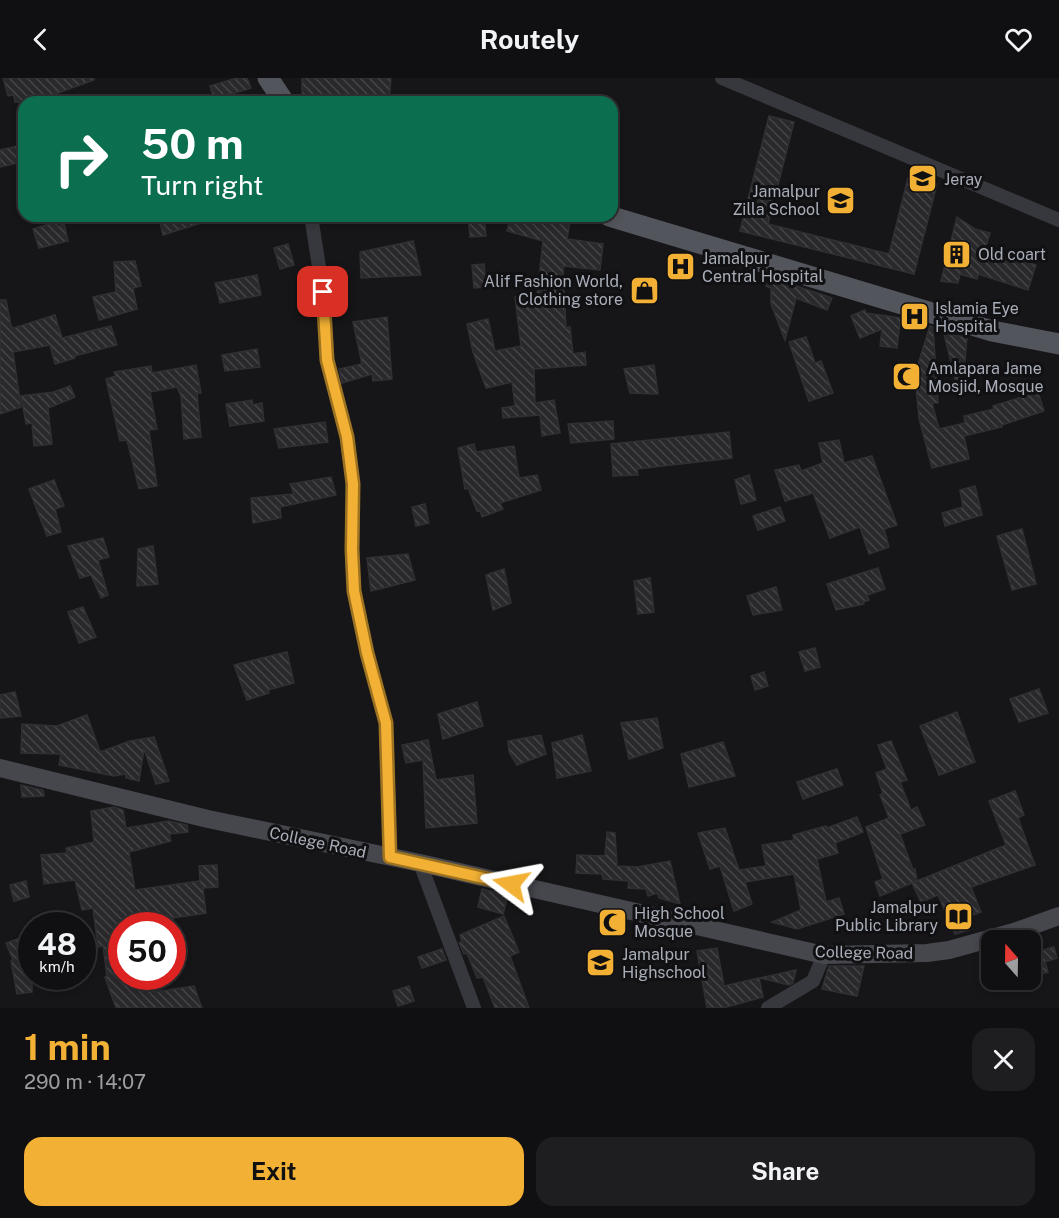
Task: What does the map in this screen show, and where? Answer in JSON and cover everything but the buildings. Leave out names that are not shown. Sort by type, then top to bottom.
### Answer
[{"type":"main road","points":[[268,78],[280,96]]},
{"type":"main road","points":[[618,219],[992,330],[1059,344]]},
{"type":"main road","name":"College Road","points":[[0,768],[208,819],[420,863],[824,955],[927,953],[949,950],[1059,916]]},
{"type":"street","points":[[722,78],[1059,220]]},
{"type":"street","points":[[311,222],[323,292],[327,360],[347,437],[353,484],[354,591],[367,653],[386,723],[390,857]]},
{"type":"street","points":[[420,863],[474,1008]]},
{"type":"street","points":[[768,1008],[813,981],[824,955]]},
{"type":"place","name":"Jeray","points":[[923,179]]},
{"type":"place","name":"Jamalpur Zilla School","points":[[841,200]]},
{"type":"place","name":"Old coart","points":[[957,254]]},
{"type":"place","name":"Jamalpur Central Hospital","points":[[681,267]]},
{"type":"place","name":"Alif Fashion World, Clothing store","points":[[644,290]]},
{"type":"place","name":"Islamia Eye Hospital","points":[[914,317]]},
{"type":"place","name":"Amlapara Jame Mosjid, Mosque","points":[[907,377]]},
{"type":"place","name":"Jamalpur Public Library","points":[[959,916]]},
{"type":"place","name":"High School Mosque","points":[[613,922]]},
{"type":"place","name":"Jamalpur Highschool","points":[[601,963]]},
{"type":"route","points":[[323,292],[327,360],[335,400],[347,437],[353,484],[354,591],[367,653],[386,723],[390,857],[511,884]]}]
